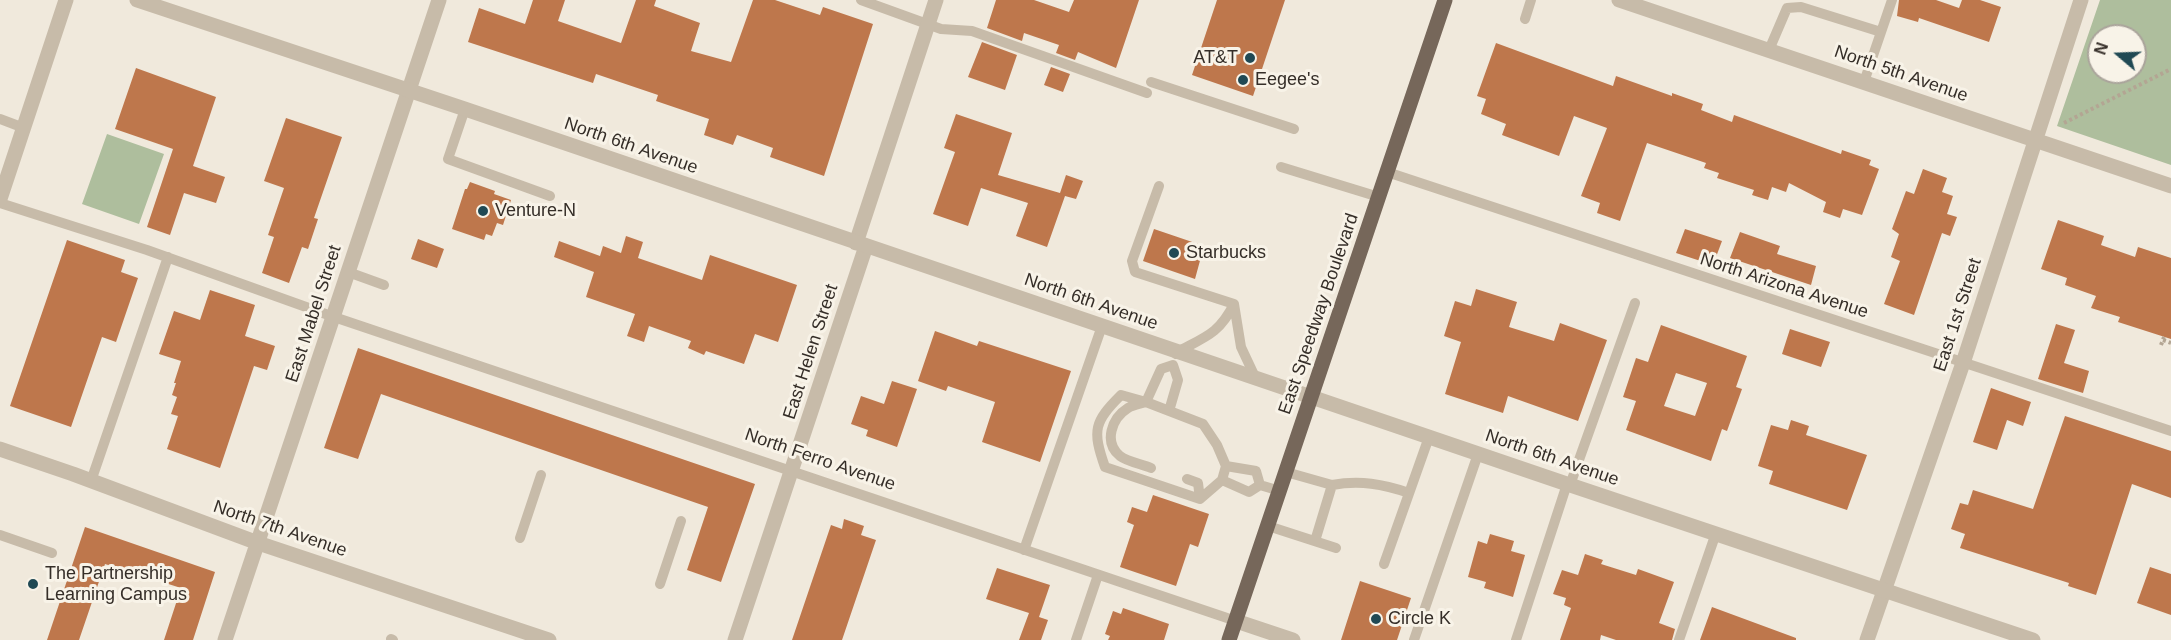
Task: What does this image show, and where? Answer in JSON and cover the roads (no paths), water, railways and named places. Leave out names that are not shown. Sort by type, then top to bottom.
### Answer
[{"type":"main road","name":"East Speedway Boulevard","points":[[1229,640],[1444,0]]},
{"type":"street","points":[[0,201],[66,0]]},
{"type":"street","name":"North 6th Avenue","points":[[137,0],[1102,326],[1175,358],[1256,379],[1311,397],[2034,640]]},
{"type":"street","name":"East Mabel Street","points":[[225,640],[439,0]]},
{"type":"street","name":"East Helen Street","points":[[735,640],[792,471],[936,0]]},
{"type":"street","name":"East 1st Street","points":[[1867,640],[1963,363],[2081,0]]},
{"type":"street","name":"North 5th Avenue","points":[[1626,1],[2171,186]]},
{"type":"street","name":"North 7th Avenue","points":[[0,449],[258,543],[545,639]]},
{"type":"street","name":"North Ferro Avenue","points":[[1236,621],[1293,640]]},
{"type":"lane","points":[[861,0],[941,29],[972,31],[1149,88],[1294,129]]},
{"type":"lane","points":[[1525,19],[1531,0]]},
{"type":"lane","points":[[1864,82],[1892,0]]},
{"type":"lane","points":[[1769,50],[1787,8],[1801,7],[1881,32]]},
{"type":"lane","points":[[465,109],[448,159],[550,196]]},
{"type":"lane","points":[[0,119],[24,128]]},
{"type":"lane","points":[[1281,167],[1379,197]]},
{"type":"lane","name":"North Arizona Avenue","points":[[1387,172],[2171,431]]},
{"type":"lane","points":[[1159,186],[1132,261],[1135,272],[1234,304]]},
{"type":"lane","name":"North Ferro Avenue","points":[[0,201],[168,257],[334,317],[1236,621]]},
{"type":"lane","points":[[91,481],[168,257]]},
{"type":"lane","points":[[348,272],[384,285]]},
{"type":"lane","points":[[1516,640],[1635,303]]},
{"type":"lane","points":[[1146,402],[1161,369],[1215,331],[1234,304]]},
{"type":"lane","points":[[1234,304],[1241,347],[1256,379]]},
{"type":"lane","points":[[1024,550],[1102,326]]},
{"type":"lane","points":[[1169,411],[1178,380],[1175,358]]},
{"type":"lane","points":[[1121,395],[1203,424],[1217,445],[1226,466],[1222,480],[1200,499],[1105,467],[1096,443],[1098,427],[1104,413],[1121,395]]},
{"type":"lane","points":[[1146,402],[1128,407],[1115,422],[1110,433],[1113,446],[1121,456],[1151,468]]},
{"type":"lane","points":[[1384,564],[1429,437]]},
{"type":"lane","points":[[1414,640],[1478,454]]},
{"type":"lane","points":[[1226,466],[1257,471],[1260,485]]},
{"type":"lane","points":[[1286,472],[1332,485],[1364,481],[1383,484],[1409,493]]},
{"type":"lane","points":[[520,538],[541,475]]},
{"type":"lane","points":[[1187,479],[1198,483],[1200,499]]},
{"type":"lane","points":[[1222,480],[1249,492],[1260,485],[1280,491]]},
{"type":"lane","points":[[1315,541],[1332,485]]},
{"type":"lane","points":[[660,584],[681,521]]},
{"type":"lane","points":[[1268,526],[1336,548]]},
{"type":"lane","points":[[1678,640],[1716,533]]},
{"type":"lane","points":[[0,535],[52,553]]},
{"type":"lane","points":[[1076,640],[1098,575]]},
{"type":"place","name":"AT&T","points":[[1250,58]]},
{"type":"place","name":"Eegee's","points":[[1243,80]]},
{"type":"place","name":"Venture-N","points":[[483,211]]},
{"type":"place","name":"Starbucks","points":[[1174,253]]},
{"type":"place","name":"The Partnership Learning Campus","points":[[33,584]]},
{"type":"place","name":"Circle K","points":[[1376,619]]}]
